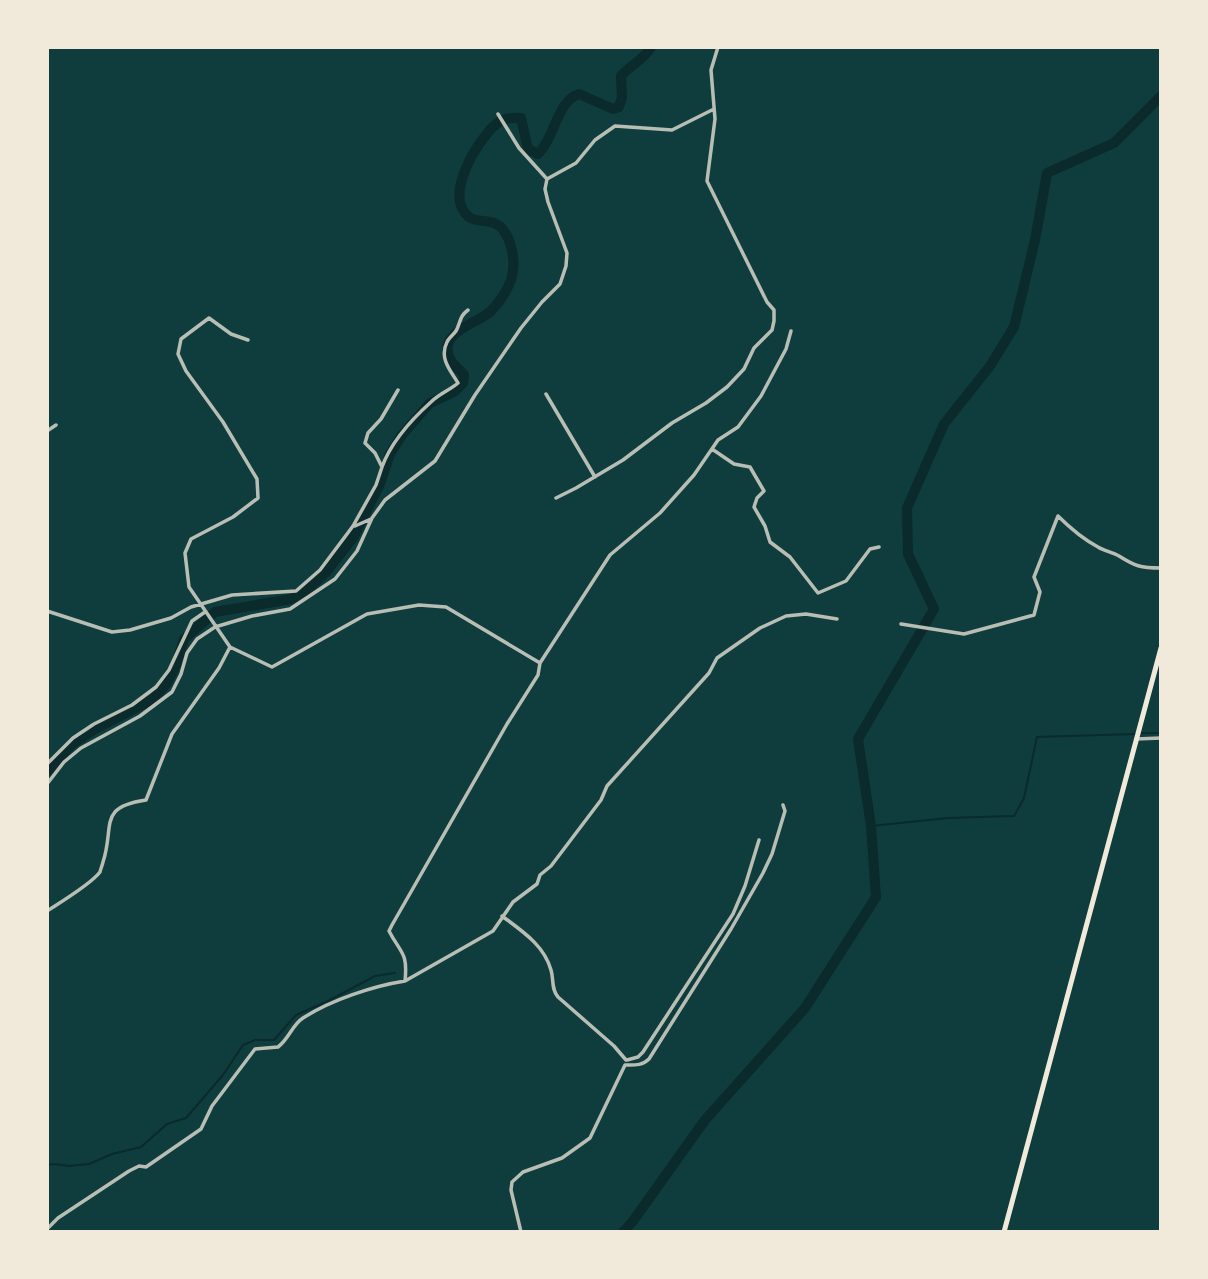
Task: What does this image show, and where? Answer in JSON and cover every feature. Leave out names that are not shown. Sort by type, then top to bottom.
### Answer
[{"type":"main road","points":[[1004,1232],[1161,648]]},
{"type":"street","points":[[555,498],[595,477],[727,387],[744,369],[754,348],[772,330],[774,310],[767,302],[707,181],[714,109],[711,70],[718,47]]},
{"type":"street","points":[[47,784],[64,762],[81,748],[140,716],[172,692],[187,653],[197,639],[215,627],[289,609],[335,579],[357,551],[372,518],[385,500],[435,460],[521,328],[560,284],[567,253],[548,202],[545,189],[547,179],[576,163],[595,140],[615,126],[671,130],[714,109]]},
{"type":"street","points":[[499,116],[519,148],[547,179]]},
{"type":"street","points":[[47,611],[112,632],[130,630],[171,618],[191,607],[232,595],[296,591],[320,570],[354,526],[376,485],[388,450],[432,400],[458,383],[445,363],[445,351],[447,342],[457,330],[461,315],[468,310]]},
{"type":"street","points":[[248,340],[231,334],[209,318],[181,339],[178,354],[186,371],[257,479],[258,498],[233,517],[191,539],[185,553],[189,587],[230,647],[272,667],[367,614],[419,605],[446,607],[540,663]]},
{"type":"street","points":[[405,981],[407,966],[404,952],[394,942],[389,931],[507,724],[538,675],[540,663],[610,555],[660,513],[694,475],[718,440],[738,427],[761,396],[786,349],[791,331]]},
{"type":"street","points":[[382,467],[375,453],[365,443],[368,433],[381,419],[398,390]]},
{"type":"street","points":[[546,394],[595,477]]},
{"type":"street","points":[[47,431],[56,425]]},
{"type":"street","points":[[712,449],[734,464],[750,467],[757,475],[764,491],[757,498],[754,507],[765,526],[770,542],[790,557],[818,593],[846,581],[870,549],[880,547]]},
{"type":"street","points":[[901,624],[964,634],[1034,615],[1040,592],[1034,577],[1058,516],[1078,536],[1096,547],[1120,556],[1125,562],[1136,567],[1161,568]]},
{"type":"street","points":[[354,526],[372,518]]},
{"type":"street","points":[[47,764],[73,738],[132,705],[156,687],[169,670],[192,621],[205,612]]},
{"type":"street","points":[[47,1229],[58,1218],[108,1184],[139,1166],[146,1167],[201,1129],[212,1106],[255,1049],[278,1047],[302,1019],[375,986],[405,981],[493,931],[513,902],[537,884],[540,875],[551,866],[601,800],[607,786],[709,673],[717,658],[760,628],[786,616],[806,614],[837,620]]},
{"type":"street","points":[[47,911],[100,872],[108,849],[109,824],[113,812],[126,803],[146,800],[172,734],[219,668],[230,647]]},
{"type":"street","points":[[1136,739],[1161,738]]},
{"type":"street","points":[[502,916],[546,956],[553,974],[553,991],[558,997],[614,1046],[626,1063],[639,1065],[649,1059],[731,929],[772,855],[785,811],[783,805]]},
{"type":"street","points":[[521,1232],[511,1190],[512,1182],[523,1172],[562,1158],[590,1138],[626,1063],[643,1052],[733,915],[759,840]]},
{"type":"waterway","points":[[47,772],[72,744],[153,699],[167,683],[184,639],[215,612],[291,599],[307,590],[327,571],[353,538],[380,484],[390,454],[402,435],[430,403],[454,392],[463,383],[464,375],[450,359],[447,350],[449,342],[460,330],[491,311],[511,281],[513,257],[504,230],[494,223],[471,219],[462,209],[460,187],[474,152],[501,121],[521,118],[528,149],[538,154],[565,104],[579,94],[613,109],[619,107],[622,97],[621,76],[651,47]]},
{"type":"waterway","points":[[623,1232],[705,1120],[805,1008],[876,897],[871,826],[858,739],[934,609],[908,554],[907,508],[944,424],[990,366],[1014,327],[1035,240],[1047,173],[1114,143],[1161,96]]},
{"type":"waterway","points":[[1141,733],[1161,733]]},
{"type":"waterway","points":[[871,826],[948,818],[1014,816],[1024,798],[1037,737],[1135,734]]},
{"type":"waterway","points":[[47,1165],[89,1164],[112,1154],[141,1147],[167,1124],[186,1118],[223,1075],[243,1045],[255,1040],[274,1040],[296,1015],[375,976],[395,973]]}]
